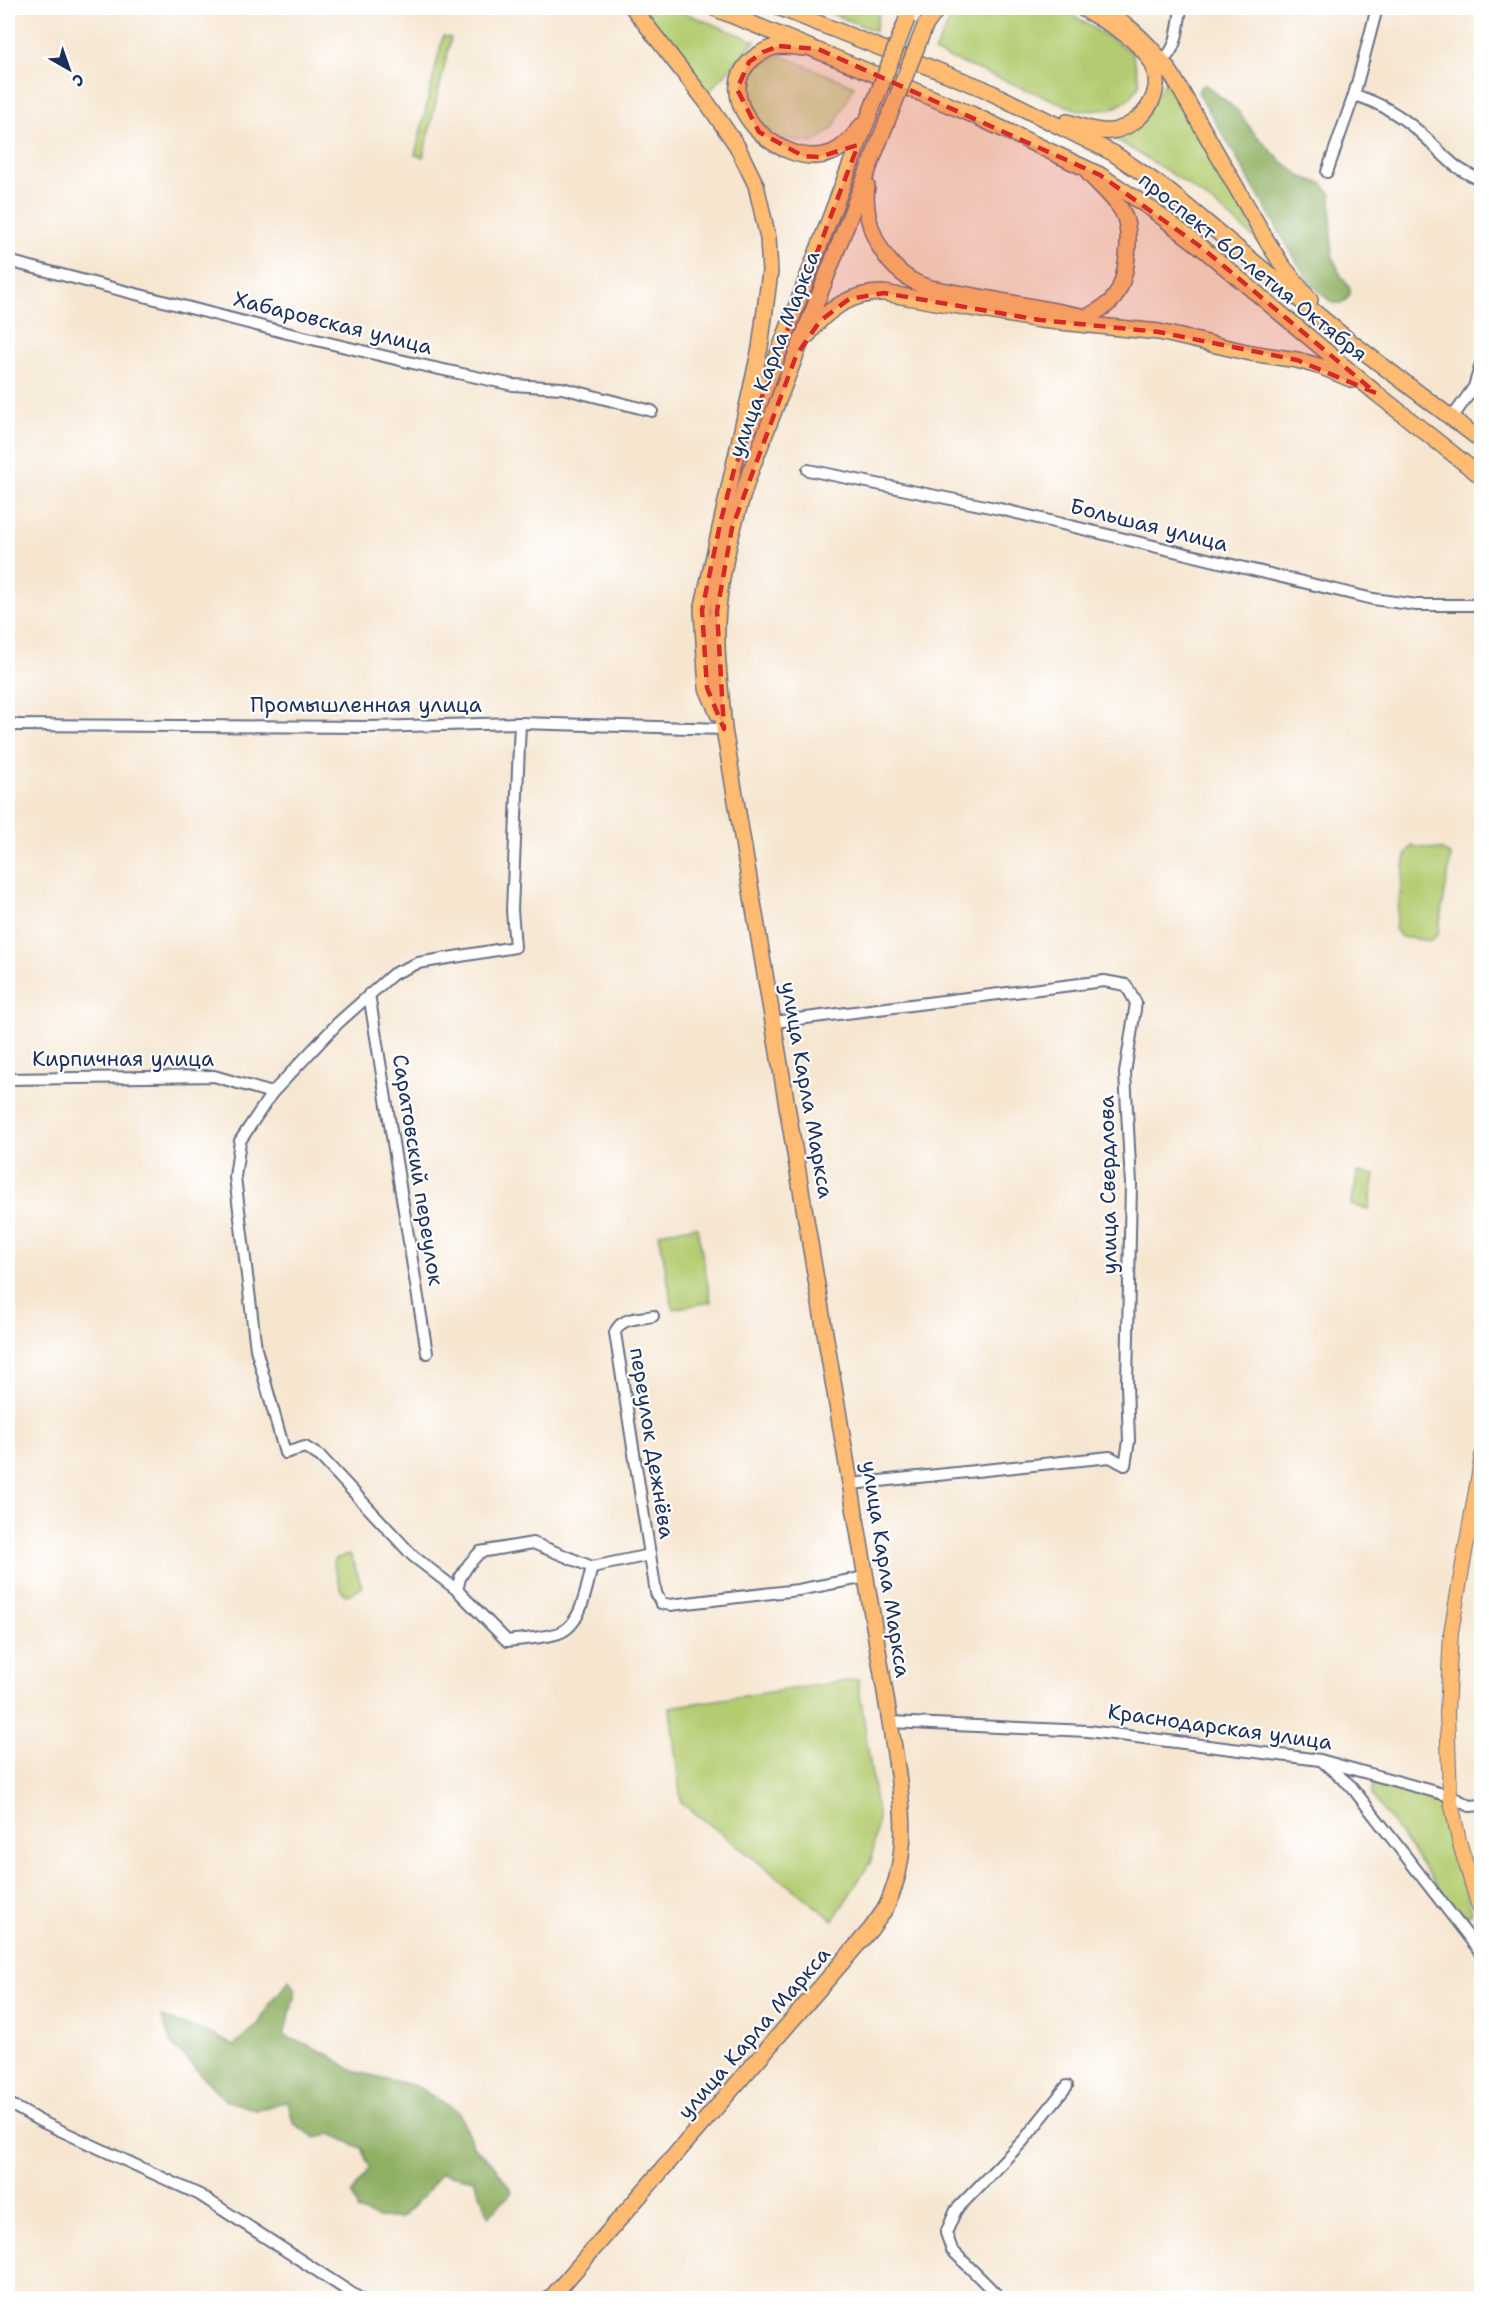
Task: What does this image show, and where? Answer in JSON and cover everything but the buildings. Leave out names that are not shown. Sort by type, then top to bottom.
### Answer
[{"type":"highway","points":[[633,8],[708,104],[737,146],[756,185],[768,238],[770,272],[760,348],[734,470]]},
{"type":"highway","name":"проспект 60-летия Октября","points":[[714,8],[818,49],[1079,163],[1153,210],[1482,477]]},
{"type":"highway","name":"проспект 60-летия Октября","points":[[780,8],[982,87],[1122,159],[1167,190],[1347,339],[1482,441]]},
{"type":"highway","points":[[791,8],[871,42]]},
{"type":"highway","points":[[925,26],[938,8]]},
{"type":"highway","points":[[982,87],[1053,119],[1097,131],[1112,131],[1128,126],[1140,117],[1150,105],[1157,91],[1156,73],[1150,60],[1129,38],[1082,8]]},
{"type":"highway","points":[[1102,8],[1120,18],[1142,37],[1162,61],[1282,265],[1347,339]]},
{"type":"highway","points":[[734,470],[908,11]]},
{"type":"highway","name":"улица Карла Маркса","points":[[551,2298],[844,1962],[887,1905],[905,1836],[904,1813],[890,1722],[724,729],[717,611],[732,528],[749,475],[925,26]]},
{"type":"highway","points":[[818,49],[779,46],[763,52],[748,63],[739,77],[737,89],[744,110],[759,132],[785,150],[803,156],[819,156],[833,152],[851,140],[869,116]]},
{"type":"highway","points":[[870,165],[866,205],[872,230],[886,256],[908,276],[923,286],[931,288],[1087,317],[1112,300],[1121,285],[1127,234],[1123,213],[1079,163]]},
{"type":"highway","points":[[796,356],[812,330],[830,311],[856,296],[884,293],[1040,320],[1160,332],[1251,353],[1297,360],[1349,378],[1376,393]]},
{"type":"highway","name":"улица Карла Маркса","points":[[724,729],[707,688],[702,610],[734,470]]},
{"type":"main road","name":"улица Карла Маркса","points":[[925,26],[931,8]]},
{"type":"main road","points":[[1482,1456],[1451,1632],[1447,1713],[1450,1796],[1459,1841],[1482,1917]]},
{"type":"street","points":[[1162,61],[1171,54],[1174,47],[1181,8]]},
{"type":"street","points":[[1327,172],[1354,95],[1377,8]]},
{"type":"street","points":[[1354,95],[1380,105],[1403,118],[1456,168],[1482,180]]},
{"type":"street","name":"Хабаровская улица","points":[[8,261],[421,365],[513,385],[562,388],[652,411]]},
{"type":"street","points":[[1452,418],[1478,390],[1482,361]]},
{"type":"street","name":"Большая улица","points":[[808,470],[1000,509],[1373,599],[1417,605],[1482,605]]},
{"type":"street","points":[[520,723],[512,910],[515,947],[418,963],[393,974],[338,1023],[272,1093],[240,1141],[235,1177],[256,1349],[285,1453],[305,1447],[321,1457],[413,1556],[457,1590],[507,1641],[560,1633],[570,1626],[579,1611],[592,1568]]},
{"type":"street","name":"Промышленная улица","points":[[8,724],[371,727],[520,723],[724,729]]},
{"type":"street","name":"улица Свердлова","points":[[774,1022],[1104,981],[1126,985],[1136,1003],[1125,1073],[1131,1184],[1126,1384],[1129,1441],[1125,1465],[1110,1457],[851,1484]]},
{"type":"street","name":"Саратовский переулок","points":[[369,994],[427,1353]]},
{"type":"street","name":"Кирпичная улица","points":[[8,1079],[214,1076],[272,1093]]},
{"type":"street","name":"переулок Дежнёва","points":[[653,1316],[623,1321],[615,1333],[656,1593],[661,1603],[670,1605],[798,1590],[866,1576]]},
{"type":"street","points":[[457,1590],[460,1578],[480,1552],[533,1543],[592,1568],[650,1556]]},
{"type":"street","name":"Краснодарская улица","points":[[890,1722],[1088,1731],[1320,1760],[1450,1796],[1470,1806],[1482,1805]]},
{"type":"street","points":[[1320,1760],[1351,1786],[1482,1954]]},
{"type":"street","points":[[1000,2298],[952,2250],[946,2233],[956,2210],[1023,2140],[1067,2086]]},
{"type":"street","points":[[8,2103],[40,2121],[200,2195],[359,2298]]},
{"type":"highlighted area","points":[[779,46],[818,49],[1100,175],[1201,247],[1376,393],[1297,360],[1159,332],[1040,320],[884,293],[849,299],[820,321],[796,356],[732,528],[717,611],[724,729],[707,688],[702,610],[721,520],[734,470],[858,145],[819,157],[803,156],[759,132],[737,89],[749,62],[763,52]]},
{"type":"green space","points":[[644,8],[672,8],[755,41],[707,94]]},
{"type":"green space","points":[[818,8],[880,8],[875,31]]},
{"type":"green space","points":[[956,8],[1061,8],[1132,52],[1140,83],[1131,98],[1112,109],[1080,111],[934,52]]},
{"type":"green space","points":[[443,36],[451,38],[423,157],[415,155]]},
{"type":"green space","points":[[780,55],[854,86],[833,128],[813,143],[778,136],[762,125],[753,110],[748,92],[750,75],[760,64]]},
{"type":"green space","points":[[1167,78],[1262,245],[1223,211],[1180,179],[1114,138],[1162,88]]},
{"type":"green space","points":[[1206,85],[1237,110],[1254,133],[1279,159],[1302,177],[1323,184],[1331,194],[1332,254],[1339,272],[1350,289],[1350,295],[1343,303],[1332,303],[1308,281],[1198,92],[1201,86]]},
{"type":"green space","points":[[1412,846],[1442,850],[1451,856],[1438,934],[1431,941],[1401,937],[1395,929],[1406,854]]},
{"type":"green space","points":[[1358,1172],[1375,1175],[1369,1209],[1351,1205]]},
{"type":"green space","points":[[697,1226],[711,1302],[673,1309],[659,1233]]},
{"type":"green space","points":[[349,1554],[362,1586],[359,1590],[346,1595],[342,1592],[333,1563],[334,1559]]},
{"type":"green space","points":[[858,1679],[878,1818],[871,1861],[833,1920],[681,1802],[670,1707]]},
{"type":"green space","points":[[1380,1784],[1435,1800],[1442,1808],[1452,1851],[1472,1910],[1471,1914],[1461,1916],[1456,1912],[1372,1795],[1373,1786]]},
{"type":"green space","points":[[290,1980],[296,1990],[284,2036],[331,2056],[353,2071],[416,2086],[459,2112],[473,2146],[494,2165],[512,2192],[489,2216],[474,2180],[441,2173],[428,2191],[401,2218],[377,2218],[358,2211],[352,2193],[370,2168],[361,2148],[331,2134],[316,2138],[293,2123],[288,2101],[257,2110],[225,2100],[171,2043],[162,2017],[216,2036],[234,2046],[259,2023],[271,2002]]}]
